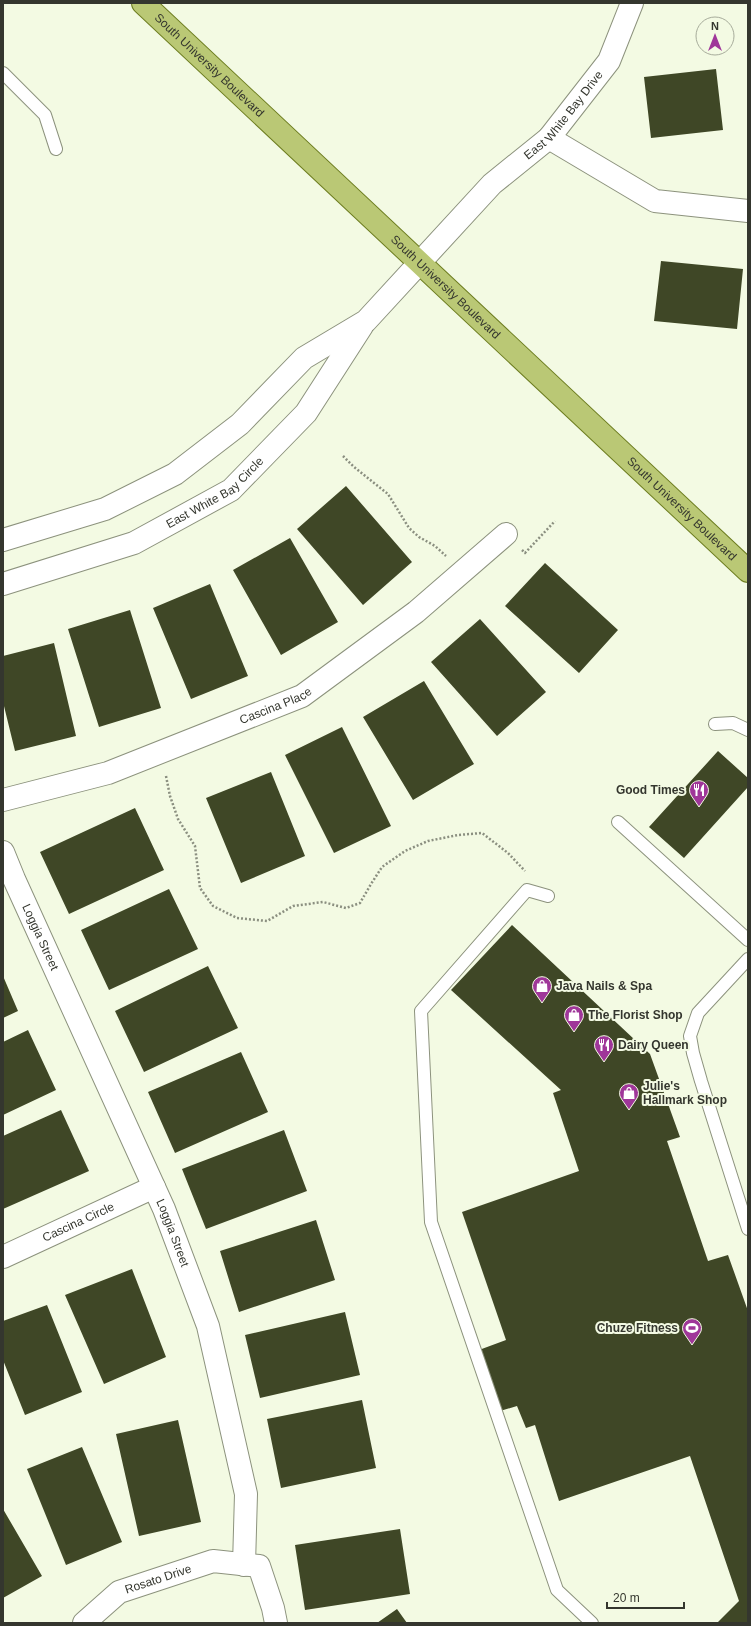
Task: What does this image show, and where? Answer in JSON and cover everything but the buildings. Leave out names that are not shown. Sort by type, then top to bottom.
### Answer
[{"type":"main road","name":"South University Boulevard","points":[[143,3],[748,571]]},
{"type":"street","name":"East White Bay Drive","points":[[366,320],[492,184],[549,138],[609,62],[632,3]]},
{"type":"street","points":[[549,138],[655,201],[748,211]]},
{"type":"street","points":[[3,540],[105,509],[175,474],[240,424],[304,358],[366,320]]},
{"type":"street","name":"East White Bay Circle","points":[[3,584],[134,542],[231,490],[306,413],[366,320]]},
{"type":"street","name":"Cascina Place","points":[[3,800],[108,773],[302,696],[416,612],[506,534]]},
{"type":"street","name":"Loggia Street","points":[[3,852],[154,1187],[208,1326],[246,1494],[244,1565]]},
{"type":"street","name":"Cascina Circle","points":[[3,1257],[154,1187]]},
{"type":"street","name":"Rosato Drive","points":[[84,1623],[119,1592],[213,1561],[244,1565]]},
{"type":"street","points":[[244,1565],[259,1566],[273,1608],[276,1623]]},
{"type":"lane","points":[[3,73],[45,115],[56,149]]},
{"type":"lane","points":[[715,724],[733,723],[748,730]]},
{"type":"lane","points":[[618,822],[748,940]]},
{"type":"lane","points":[[548,896],[527,890],[421,1011],[431,1222],[557,1590],[592,1623]]},
{"type":"lane","points":[[748,959],[698,1013],[690,1036],[701,1081],[748,1229]]},
{"type":"path","points":[[343,456],[354,467],[388,494],[409,528],[419,537],[435,546],[461,573]]},
{"type":"path","points":[[161,752],[170,796],[178,819],[195,846],[200,888],[213,906],[237,918],[267,921],[293,906],[323,902],[346,908],[360,903],[382,868],[405,851],[428,841],[458,835],[482,833],[508,853],[525,870],[527,890]]},
{"type":"place","name":"Good Times","points":[[699,807]]},
{"type":"place","name":"Java Nails & Spa","points":[[542,1003]]},
{"type":"place","name":"The Florist Shop","points":[[574,1032]]},
{"type":"place","name":"Dairy Queen","points":[[604,1062]]},
{"type":"place","name":"Julie's Hallmark Shop","points":[[629,1110]]},
{"type":"place","name":"Chuze Fitness","points":[[692,1345]]}]
